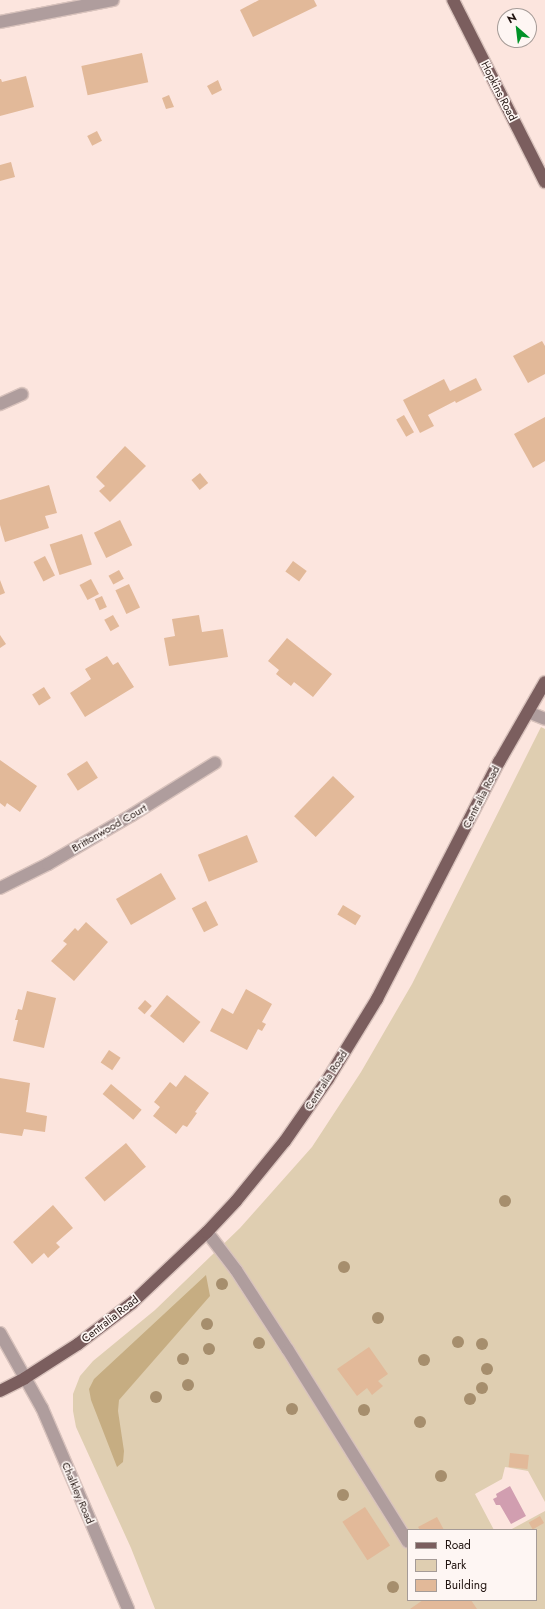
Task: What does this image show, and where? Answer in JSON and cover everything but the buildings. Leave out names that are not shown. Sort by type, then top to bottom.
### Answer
[{"type":"main road","name":"Hopkins Road","points":[[453,0],[545,182]]},
{"type":"main road","name":"Centralia Road","points":[[0,1391],[26,1378],[78,1344],[132,1302],[207,1232],[236,1201],[285,1141],[328,1079],[377,999],[495,770],[545,682]]},
{"type":"street","points":[[0,22],[113,0]]},
{"type":"street","points":[[0,404],[22,394]]},
{"type":"street","points":[[528,712],[545,720]]},
{"type":"street","name":"Brittonwood Court","points":[[0,888],[48,864],[125,819],[215,763]]},
{"type":"street","points":[[207,1232],[236,1270],[275,1330],[407,1540]]},
{"type":"street","name":"Chalkley Road","points":[[0,1334],[42,1408],[128,1609]]},
{"type":"green space","points":[[541,727],[545,729],[545,1502],[528,1471],[505,1467],[502,1479],[475,1494],[493,1529],[407,1529],[407,1601],[537,1601],[537,1529],[512,1529],[545,1511],[545,1609],[155,1609],[131,1548],[76,1427],[73,1411],[73,1394],[80,1376],[93,1361],[155,1310],[240,1228],[312,1147],[361,1072],[412,984]]},
{"type":"shaded area","points":[[206,1275],[210,1296],[119,1400],[118,1411],[124,1451],[123,1462],[117,1467],[91,1400],[89,1389],[94,1379]]},
{"type":"shaded area","points":[[510,1486],[526,1516],[511,1524],[500,1505],[496,1505],[493,1499],[497,1497],[496,1494]]}]
